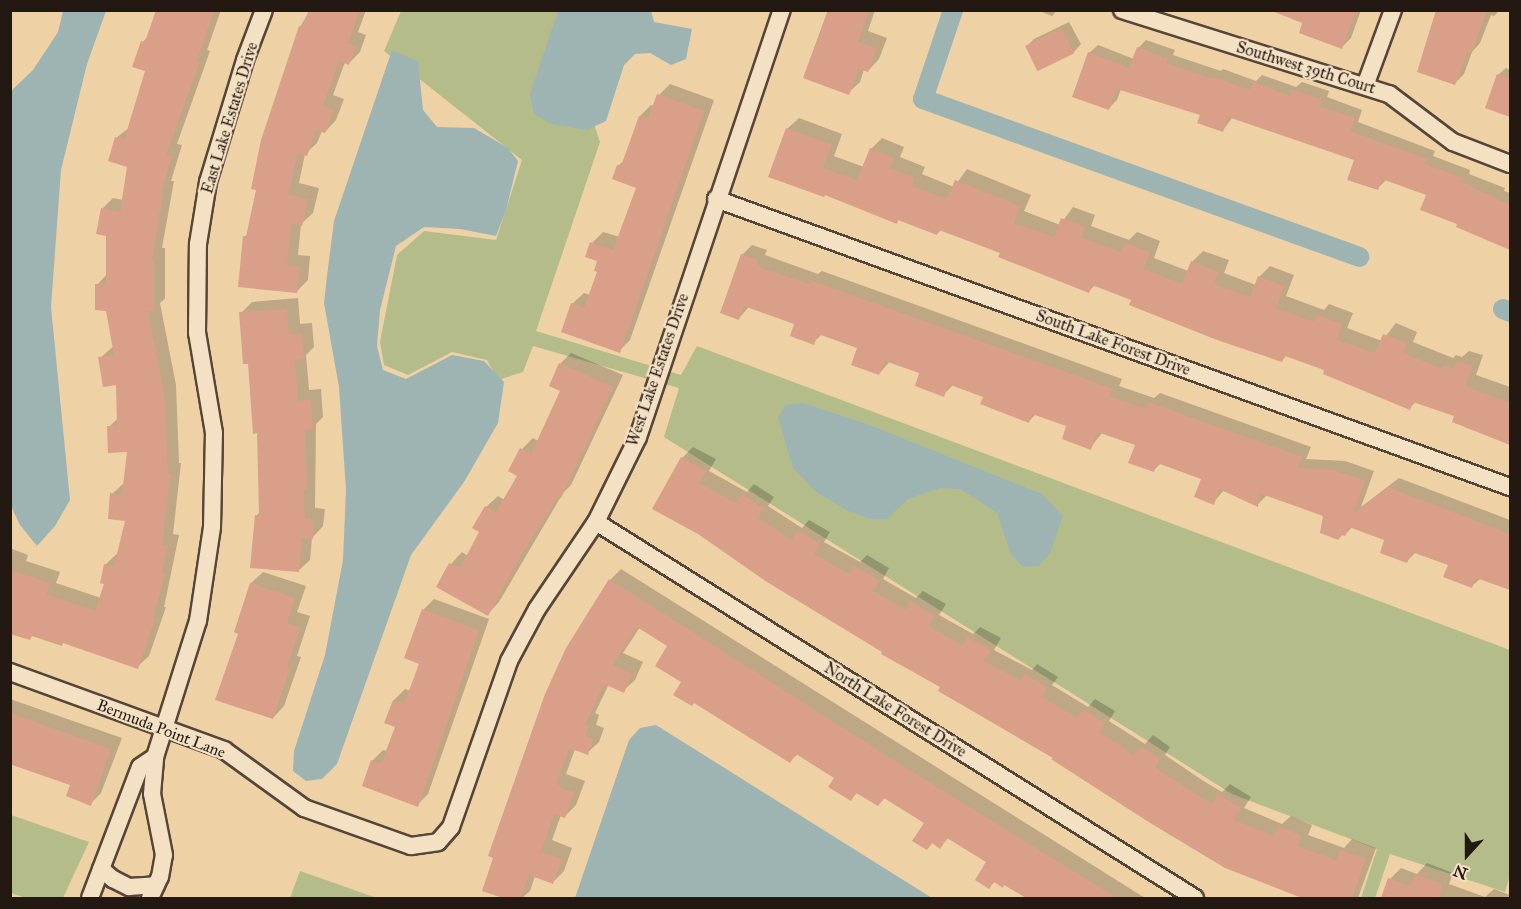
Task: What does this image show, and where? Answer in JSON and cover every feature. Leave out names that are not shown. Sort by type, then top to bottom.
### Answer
[{"type":"street","name":"East Lake Estates Drive","points":[[153,892],[164,855],[152,794],[155,757],[198,621],[212,526],[213,433],[197,333],[198,243],[208,182],[245,60],[264,10]]},
{"type":"street","name":"West Lake Estates Drive","points":[[438,842],[452,827],[509,661],[542,601],[596,522],[638,437],[716,199],[782,10]]},
{"type":"street","name":"Southwest 39th Court","points":[[1122,10],[1389,94],[1453,142],[1510,164]]},
{"type":"street","points":[[1365,86],[1393,10]]},
{"type":"street","name":"South Lake Forest Drive","points":[[716,199],[1510,487]]},
{"type":"street","name":"North Lake Forest Drive","points":[[596,522],[1195,898]]},
{"type":"street","name":"Bermuda Point Lane","points":[[10,672],[224,750],[304,808],[411,846],[438,842]]},
{"type":"street","name":"East Lake Estates Drive","points":[[90,898],[140,767],[155,757]]},
{"type":"street","points":[[101,869],[113,879],[129,887],[153,892]]},
{"type":"green space","points":[[401,11],[635,11],[594,124],[600,142],[536,331],[681,375],[697,346],[1510,650],[1510,875],[1505,892],[1390,854],[1375,898],[1361,898],[1377,849],[1232,794],[664,437],[679,388],[533,346],[523,372],[498,380],[487,360],[452,352],[408,375],[384,365],[380,342],[397,255],[424,231],[496,240],[522,160],[384,51]]},
{"type":"green space","points":[[11,815],[89,842],[63,898],[26,898],[11,893]]},
{"type":"green space","points":[[300,871],[377,898],[290,898]]},
{"type":"water","points":[[63,11],[106,11],[87,64],[61,170],[51,307],[70,500],[55,526],[37,546],[20,525],[11,506],[10,92],[33,70],[58,32]]},
{"type":"water","points":[[558,11],[651,11],[654,22],[692,29],[686,59],[671,65],[650,53],[635,54],[624,65],[606,121],[587,130],[551,124],[534,114],[530,94]]},
{"type":"water","points":[[392,50],[418,61],[423,110],[437,127],[474,128],[508,148],[518,161],[506,210],[496,236],[460,229],[424,227],[396,246],[380,310],[377,346],[383,370],[406,379],[452,355],[484,361],[504,382],[498,423],[464,482],[411,555],[337,764],[322,779],[306,781],[293,771],[294,751],[325,655],[343,560],[346,490],[339,387],[324,303],[327,276],[334,221]]},
{"type":"water","points":[[803,403],[867,424],[1042,494],[1063,516],[1050,553],[1039,566],[1023,567],[1011,554],[997,513],[960,489],[940,488],[908,499],[887,519],[871,519],[848,511],[816,492],[793,468],[778,418],[785,405]]},
{"type":"water","points":[[656,725],[932,898],[575,898],[629,740],[640,728]]},
{"type":"building","points":[[156,10],[214,10],[197,61],[200,62],[166,155],[172,156],[161,192],[163,192],[152,258],[154,259],[154,311],[148,311],[165,397],[168,473],[171,474],[162,545],[168,546],[162,573],[165,574],[153,618],[155,619],[138,669],[63,643],[62,646],[32,636],[30,640],[10,634],[10,570],[50,583],[46,594],[95,611],[104,584],[100,583],[104,564],[114,566],[125,521],[108,519],[110,493],[122,495],[127,452],[108,453],[107,426],[117,426],[116,385],[103,387],[98,357],[114,355],[106,311],[95,310],[95,284],[106,284],[106,236],[96,234],[101,208],[120,212],[127,167],[108,161],[115,137],[124,140],[145,71],[132,67],[141,41],[145,42]]},
{"type":"building","points":[[309,10],[360,10],[348,43],[356,46],[349,65],[339,61],[323,106],[334,110],[325,133],[316,130],[307,156],[298,153],[288,194],[308,199],[302,226],[291,223],[287,266],[300,267],[297,293],[238,287],[243,236],[246,237],[256,190],[251,189],[261,140],[299,26],[302,27]]},
{"type":"building","points":[[828,10],[869,10],[858,42],[877,49],[868,72],[859,69],[849,95],[803,78]]},
{"type":"building","points":[[1356,10],[1342,49],[1299,33],[1302,23],[1272,11]]},
{"type":"building","points":[[1436,10],[1487,10],[1471,54],[1467,53],[1455,85],[1417,72]]},
{"type":"building","points":[[1062,28],[1074,53],[1037,71],[1025,46]]},
{"type":"building","points":[[1137,47],[1168,59],[1166,63],[1250,90],[1253,82],[1290,96],[1292,89],[1322,100],[1319,106],[1355,118],[1350,131],[1427,159],[1425,164],[1463,178],[1462,182],[1510,205],[1510,250],[1456,227],[1457,224],[1420,210],[1426,195],[1382,179],[1378,190],[1347,180],[1354,160],[1228,117],[1223,132],[1197,123],[1200,115],[1117,89],[1109,110],[1072,97],[1088,52],[1129,68]]},
{"type":"building","points":[[1497,74],[1510,79],[1510,117],[1485,108]]},
{"type":"building","points":[[657,94],[704,111],[620,353],[561,332],[571,303],[584,308],[597,272],[594,271],[597,261],[585,257],[590,242],[613,250],[636,188],[612,179],[617,165],[621,166],[639,116],[648,119]]},
{"type":"building","points":[[786,128],[832,145],[823,168],[857,180],[870,148],[894,158],[889,168],[915,178],[912,186],[947,199],[955,180],[1020,206],[1014,223],[1054,237],[1061,218],[1085,227],[1081,238],[1121,252],[1125,243],[1150,252],[1144,269],[1182,284],[1191,261],[1219,272],[1214,284],[1250,297],[1258,276],[1284,286],[1276,308],[1314,322],[1317,315],[1342,324],[1337,340],[1375,353],[1383,334],[1407,343],[1403,353],[1442,369],[1443,365],[1454,369],[1457,361],[1473,366],[1465,386],[1510,403],[1510,445],[1452,422],[1454,416],[1413,402],[1410,410],[1323,374],[1324,370],[1285,356],[1282,362],[1217,340],[1129,305],[1131,300],[1092,285],[1089,293],[998,257],[1000,253],[939,230],[937,235],[898,220],[897,224],[825,195],[824,197],[768,177]]},
{"type":"building","points":[[741,254],[758,260],[756,266],[809,284],[810,280],[1113,389],[1110,396],[1146,409],[1148,402],[1302,457],[1298,468],[1334,470],[1365,481],[1353,514],[1388,487],[1510,534],[1510,590],[1476,578],[1472,588],[1443,577],[1448,565],[1412,552],[1407,563],[1380,553],[1384,540],[1349,527],[1345,536],[1342,535],[1338,540],[1320,533],[1323,516],[1259,493],[1258,507],[1219,489],[1214,505],[1194,497],[1201,479],[1157,463],[1154,472],[1128,463],[1135,445],[1097,432],[1091,450],[1062,439],[1066,426],[1032,414],[1029,423],[980,404],[983,397],[948,384],[944,397],[915,386],[919,373],[885,361],[879,375],[851,365],[857,348],[818,334],[814,345],[790,336],[794,324],[744,306],[739,320],[720,313]]},
{"type":"building","points":[[287,309],[289,334],[302,333],[304,359],[295,360],[298,401],[311,400],[313,429],[305,430],[307,489],[304,489],[305,519],[314,520],[313,539],[302,538],[299,572],[250,568],[255,515],[259,515],[257,433],[253,434],[248,364],[243,364],[239,312]]},
{"type":"building","points":[[559,363],[613,387],[561,498],[558,497],[520,557],[488,616],[436,587],[449,563],[460,568],[479,532],[472,528],[485,506],[496,512],[517,476],[508,471],[520,448],[531,454],[560,391],[549,386]]},
{"type":"building","points":[[681,457],[706,471],[699,483],[736,503],[742,494],[764,509],[758,518],[792,540],[797,530],[820,544],[814,554],[849,574],[854,566],[879,580],[873,591],[906,610],[910,601],[935,616],[929,626],[963,646],[967,637],[991,650],[984,661],[1021,681],[1025,674],[1048,688],[1042,697],[1077,718],[1083,709],[1105,723],[1099,732],[1134,755],[1141,746],[1160,759],[1155,767],[1212,804],[1218,794],[1241,808],[1234,820],[1274,836],[1278,826],[1302,836],[1297,846],[1336,860],[1340,850],[1366,859],[1352,898],[1302,898],[1225,868],[1147,821],[1051,759],[1053,758],[938,691],[940,687],[881,654],[882,652],[767,582],[698,534],[652,509]]},
{"type":"building","points":[[609,579],[903,766],[1117,898],[1026,898],[994,882],[989,889],[975,880],[986,862],[947,838],[940,849],[932,843],[927,850],[912,841],[924,823],[884,798],[878,806],[856,793],[851,801],[828,787],[834,778],[796,754],[790,763],[694,703],[692,706],[673,695],[681,682],[655,666],[667,646],[637,627],[613,665],[632,674],[624,693],[604,684],[585,725],[589,726],[585,736],[593,739],[588,755],[569,748],[556,786],[574,792],[565,818],[554,814],[541,852],[562,859],[553,884],[529,875],[521,898],[503,898],[482,891],[493,858],[488,856],[545,694],[566,648]]},
{"type":"building","points":[[250,583],[295,598],[287,623],[300,628],[273,719],[215,700],[238,634],[234,632]]},
{"type":"building","points":[[422,609],[479,630],[418,807],[362,786],[371,760],[381,764],[395,727],[384,723],[393,700],[404,704],[419,664],[404,658]]},
{"type":"building","points":[[10,713],[111,749],[91,806],[66,796],[70,785],[10,764]]},
{"type":"building","points":[[1415,874],[1442,884],[1439,898],[1381,898],[1388,878],[1410,886]]},
{"type":"waterway","points":[[953,10],[923,99],[1359,257]]},
{"type":"waterway","points":[[1503,309],[1510,312]]}]
